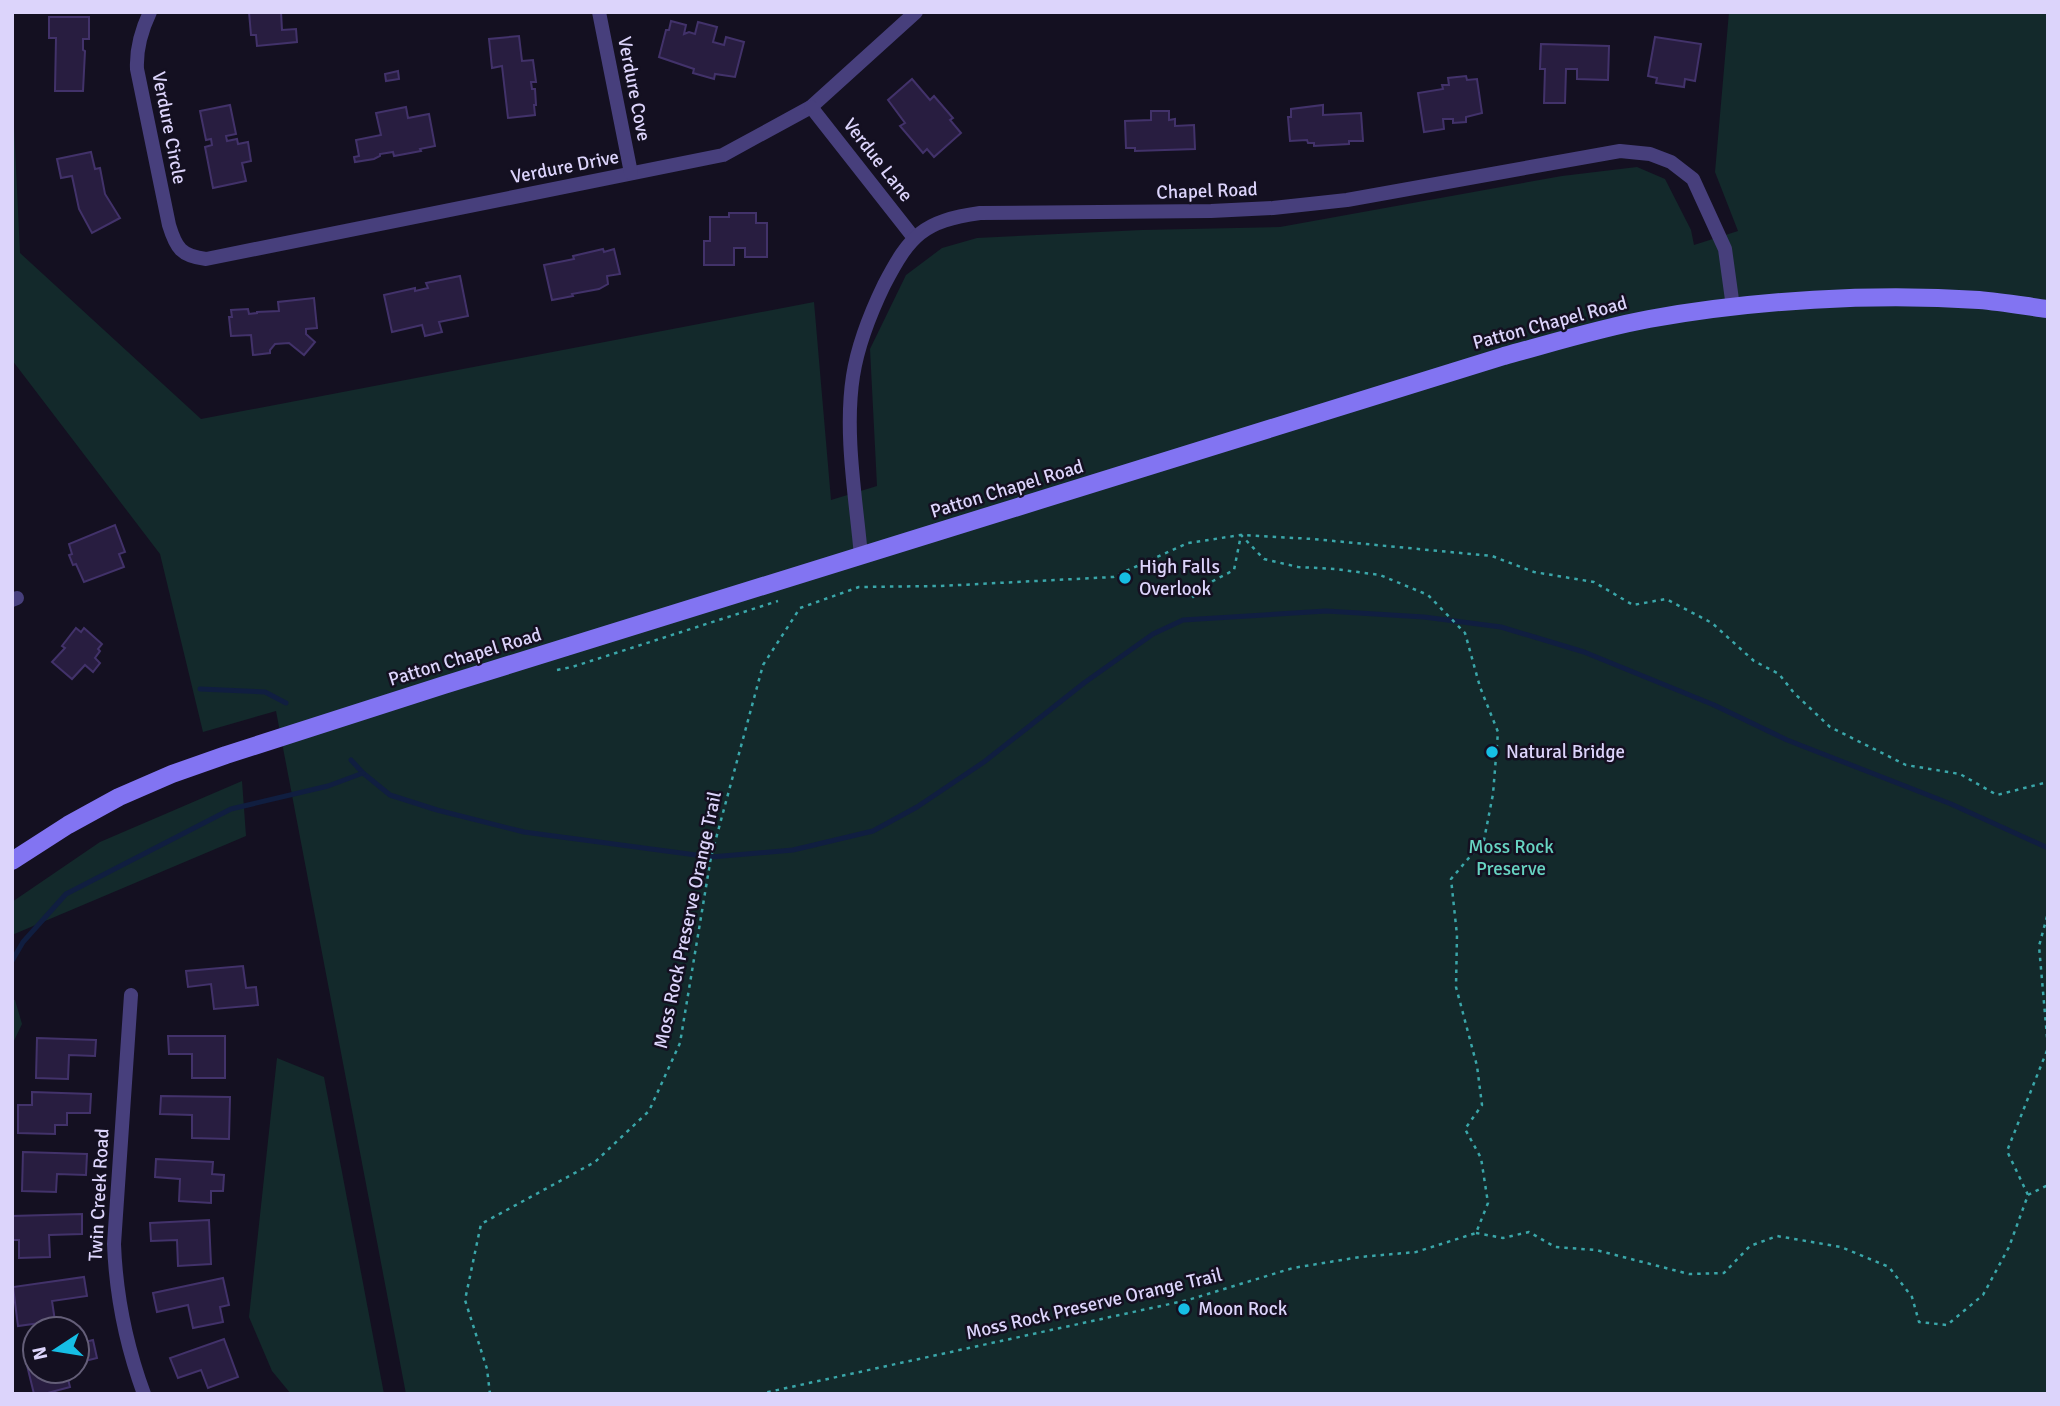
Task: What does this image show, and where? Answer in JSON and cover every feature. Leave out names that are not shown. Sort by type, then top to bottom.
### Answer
[{"type":"street","name":"Verdure Circle","points":[[150,12],[138,43],[137,69],[169,225],[180,251]]},
{"type":"street","name":"Verdure Cove","points":[[599,12],[631,173]]},
{"type":"street","name":"Verdure Drive","points":[[180,251],[191,258],[206,260],[723,155],[811,107],[916,12]]},
{"type":"street","name":"Verdue Lane","points":[[811,107],[914,238]]},
{"type":"street","name":"Chapel Road","points":[[861,556],[851,439],[853,376],[862,339],[875,303],[896,263],[914,238],[931,225],[954,217],[980,213],[1273,208],[1347,200],[1620,151],[1650,154],[1671,162],[1693,179],[1724,249],[1733,307]]},
{"type":"street","name":"Patton Chapel Road","points":[[12,861],[68,825],[119,797],[183,771],[444,685],[1504,356],[1649,319],[1733,307],[1817,300],[1888,298],[1979,300],[2048,309]]},
{"type":"street","name":"Twin Creek Road","points":[[131,995],[114,1258],[118,1301],[132,1361],[144,1394]]},
{"type":"path","points":[[1189,600],[1234,570],[1241,535]]},
{"type":"path","points":[[1241,535],[1264,559],[1298,567],[1380,575],[1428,595],[1465,633],[1480,687],[1497,732],[1493,794],[1484,840],[1451,879],[1457,935],[1456,987],[1477,1066],[1482,1105],[1465,1129],[1480,1158],[1488,1203],[1476,1233]]},
{"type":"path","name":"Moss Rock Preserve Orange Trail","points":[[490,1394],[487,1369],[465,1300],[481,1224],[595,1162],[649,1111],[680,1043],[711,857],[762,665],[800,608],[859,587],[940,586],[1112,577],[1188,543],[1241,535],[1326,540],[1492,556],[1534,572],[1594,582],[1633,606],[1666,599],[1712,623],[1754,661],[1779,674],[1794,693],[1830,727],[1906,765],[1960,774],[1997,795],[2048,782]]},
{"type":"path","points":[[547,672],[572,667],[786,598]]},
{"type":"path","points":[[2048,914],[2039,946],[2048,1048],[2007,1151],[2028,1195],[2048,1185]]},
{"type":"path","name":"Moss Rock Preserve Orange Trail","points":[[759,1394],[1188,1300],[1293,1268],[1360,1256],[1416,1252],[1476,1233],[1503,1238],[1530,1232],[1555,1247],[1596,1251],[1689,1274],[1724,1273],[1750,1246],[1777,1236],[1841,1247],[1889,1267],[1912,1297],[1919,1322],[1947,1325],[1983,1295],[2009,1247],[2028,1195]]},
{"type":"green space","name":"Moss Rock Preserve","points":[[1729,12],[2048,12],[2048,1394],[406,1394],[276,711],[203,732],[160,554],[12,360],[12,83],[20,253],[201,419],[814,302],[831,500],[877,486],[870,349],[906,275],[942,248],[977,238],[1280,227],[1562,176],[1637,167],[1665,179],[1691,230],[1694,245],[1738,231],[1715,172]]},
{"type":"green space","points":[[242,781],[246,836],[12,935],[12,902],[100,842]]},
{"type":"green space","points":[[12,999],[15,1000],[22,1024],[12,1045]]},
{"type":"green space","points":[[277,1058],[324,1077],[384,1394],[291,1394],[272,1371],[249,1317]]},
{"type":"building","points":[[249,12],[281,12],[282,30],[296,29],[297,42],[257,46],[256,35],[251,35]]},
{"type":"building","points":[[49,17],[89,17],[89,39],[83,39],[83,91],[55,91],[56,38],[49,38]]},
{"type":"building","points":[[671,21],[686,25],[684,34],[695,34],[698,22],[717,27],[713,42],[724,45],[726,37],[744,42],[735,77],[715,74],[714,79],[693,73],[694,69],[659,57]]},
{"type":"building","points":[[519,36],[522,61],[533,60],[536,82],[531,82],[532,89],[535,89],[535,115],[508,118],[502,66],[492,68],[489,39]]},
{"type":"building","points":[[1655,37],[1701,44],[1695,81],[1685,79],[1684,87],[1656,83],[1657,78],[1648,76]]},
{"type":"building","points":[[1541,44],[1609,46],[1608,80],[1577,79],[1577,69],[1566,69],[1565,103],[1544,103],[1545,69],[1540,69]]},
{"type":"building","points":[[398,71],[399,79],[386,81],[385,74]]},
{"type":"building","points":[[1466,76],[1467,80],[1477,79],[1482,113],[1466,117],[1466,122],[1453,123],[1453,119],[1443,119],[1444,129],[1424,132],[1418,93],[1443,89],[1442,85],[1449,85],[1448,78]]},
{"type":"building","points":[[912,79],[930,100],[934,96],[953,118],[950,120],[961,133],[934,157],[927,149],[923,153],[900,126],[905,123],[888,100]]},
{"type":"building","points":[[230,105],[236,134],[226,136],[227,141],[237,139],[238,144],[248,142],[251,161],[242,163],[246,181],[213,188],[205,147],[212,145],[211,139],[206,140],[200,111]]},
{"type":"building","points":[[1323,105],[1323,115],[1361,113],[1363,141],[1314,146],[1314,143],[1308,143],[1307,140],[1290,141],[1288,117],[1291,117],[1291,109]]},
{"type":"building","points":[[406,107],[408,118],[429,114],[435,146],[394,156],[393,152],[380,154],[374,159],[355,162],[354,157],[359,156],[356,140],[381,135],[376,113]]},
{"type":"building","points":[[1151,111],[1169,111],[1169,120],[1175,119],[1175,126],[1194,125],[1195,149],[1135,151],[1135,148],[1126,148],[1125,121],[1151,120]]},
{"type":"building","points":[[91,152],[95,169],[100,168],[105,194],[120,218],[92,233],[79,209],[72,176],[61,178],[57,159]]},
{"type":"building","points":[[729,213],[756,213],[756,223],[767,223],[767,257],[745,257],[745,248],[734,248],[734,265],[704,265],[704,241],[710,241],[710,217],[729,217]]},
{"type":"building","points":[[603,249],[604,252],[614,249],[620,274],[607,276],[608,284],[599,289],[552,300],[544,265]]},
{"type":"building","points":[[460,276],[468,316],[439,322],[442,332],[425,336],[422,325],[392,332],[384,295],[428,288],[426,283]]},
{"type":"building","points":[[314,298],[317,328],[306,329],[306,334],[315,342],[304,355],[289,343],[275,344],[270,353],[253,355],[251,335],[231,336],[231,310],[248,309],[249,314],[279,311],[278,302]]},
{"type":"building","points":[[115,525],[125,552],[119,554],[124,567],[84,582],[69,555],[72,554],[69,544]]},
{"type":"building","points":[[76,628],[81,632],[84,628],[102,644],[95,658],[100,663],[93,672],[85,665],[72,679],[52,662],[65,648],[62,646]]},
{"type":"building","points":[[243,966],[246,988],[256,987],[258,1005],[214,1009],[211,984],[188,987],[186,971]]},
{"type":"building","points":[[168,1036],[225,1036],[225,1078],[192,1078],[192,1054],[169,1054]]},
{"type":"building","points":[[37,1038],[96,1040],[95,1056],[69,1055],[68,1079],[36,1078]]},
{"type":"building","points":[[32,1092],[91,1094],[90,1113],[67,1113],[67,1125],[55,1125],[55,1134],[18,1133],[18,1105],[32,1105]]},
{"type":"building","points":[[161,1096],[230,1097],[229,1139],[192,1138],[192,1115],[160,1114]]},
{"type":"building","points":[[23,1152],[87,1154],[86,1175],[57,1174],[56,1192],[22,1191]]},
{"type":"building","points":[[156,1159],[213,1162],[212,1174],[224,1175],[223,1191],[211,1191],[211,1203],[179,1201],[180,1179],[155,1177]]},
{"type":"building","points":[[82,1214],[82,1234],[49,1235],[50,1257],[19,1258],[19,1240],[12,1240],[12,1216]]},
{"type":"building","points":[[209,1220],[211,1264],[178,1266],[177,1240],[151,1241],[150,1223]]},
{"type":"building","points":[[84,1277],[87,1296],[52,1301],[54,1315],[21,1315],[21,1326],[18,1326],[13,1287]]},
{"type":"building","points":[[223,1278],[229,1305],[220,1307],[223,1322],[193,1328],[188,1305],[157,1312],[153,1293]]},
{"type":"building","points":[[224,1339],[238,1377],[208,1388],[201,1370],[178,1378],[170,1358]]},
{"type":"building","points":[[91,1340],[97,1358],[91,1360]]},
{"type":"building","points":[[32,1385],[70,1387],[44,1394],[34,1394]]},
{"type":"waterway","points":[[351,760],[390,795],[524,832],[711,857],[793,850],[873,831],[917,807],[984,762],[1084,683],[1153,634],[1183,620],[1326,611],[1424,617],[1501,627],[1584,652],[1714,705],[1787,740],[1951,804],[2048,848]]},
{"type":"waterway","points":[[200,689],[265,692],[286,703]]},
{"type":"waterway","points":[[12,961],[23,942],[66,894],[231,809],[328,786],[363,773]]},
{"type":"place","name":"High Falls Overlook","points":[[1125,578]]},
{"type":"place","name":"Natural Bridge","points":[[1492,752]]},
{"type":"place","name":"Moon Rock","points":[[1184,1309]]}]
